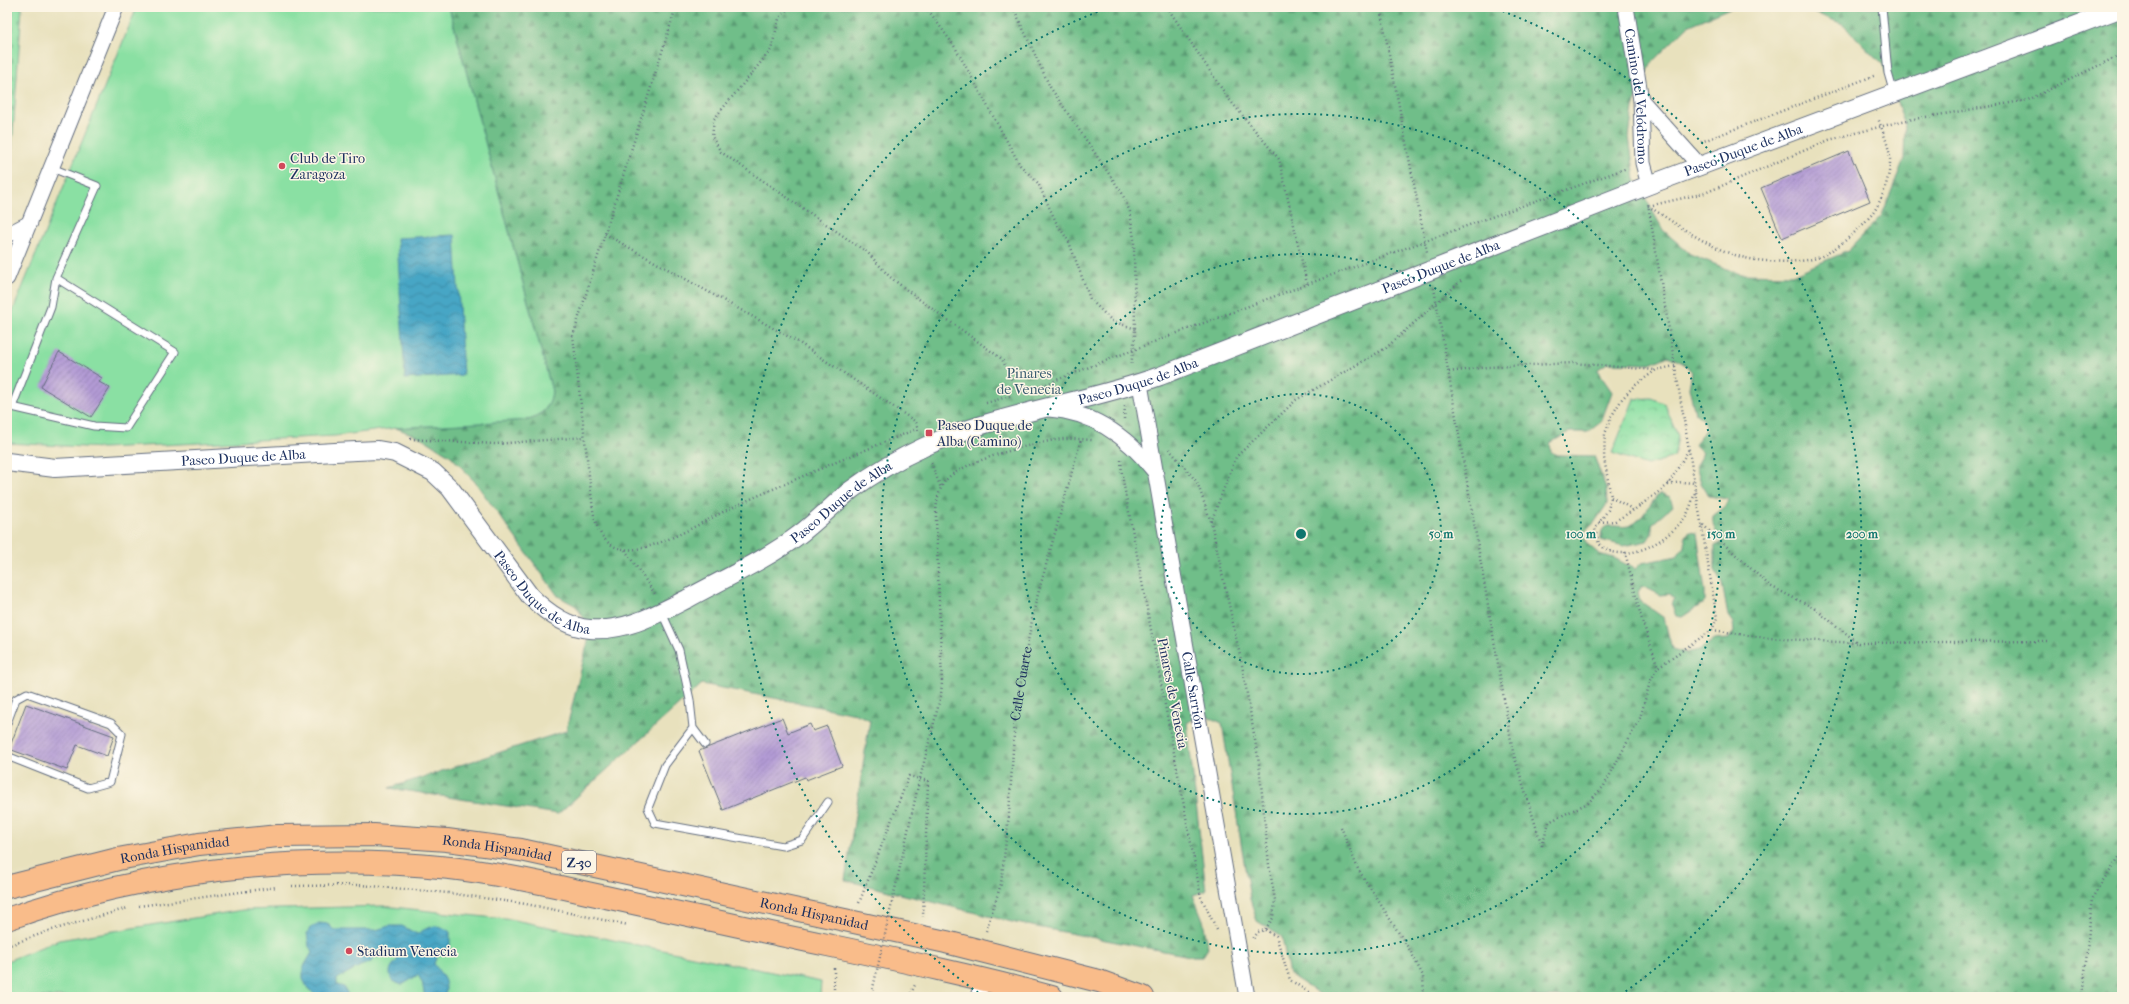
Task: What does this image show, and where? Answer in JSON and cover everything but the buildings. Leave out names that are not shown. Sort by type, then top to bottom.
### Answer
[{"type":"highway","name":"Ronda Hispanidad","points":[[7,887],[118,859],[199,844],[278,836],[374,835],[447,840],[521,850],[852,922],[983,941],[1143,997]]},
{"type":"highway","name":"Ronda Hispanidad","points":[[7,919],[87,895],[203,872],[282,863],[365,862],[452,868],[533,881],[980,988],[1052,997]]},
{"type":"highway","points":[[980,988],[984,968],[983,941]]},
{"type":"street","points":[[7,278],[116,7]]},
{"type":"street","name":"Camino del Velódromo","points":[[1626,7],[1641,100],[1643,163],[1649,185]]},
{"type":"street","name":"Paseo Duque de Alba","points":[[7,462],[55,468],[342,451],[378,450],[395,453],[427,468],[443,479],[530,596],[553,616],[577,626],[601,629],[627,626],[663,611],[777,550],[871,476],[924,447],[963,430],[1133,386],[1649,185],[2122,8]]},
{"type":"street","points":[[1641,100],[1700,166]]},
{"type":"street","points":[[7,235],[30,223]]},
{"type":"street","name":"Calle Sarrión","points":[[1133,386],[1147,425],[1246,997]]},
{"type":"street","points":[[1044,409],[1062,410],[1090,418],[1122,438],[1145,458],[1156,474]]},
{"type":"lane","points":[[1882,7],[1888,73],[1894,94]]},
{"type":"lane","points":[[52,168],[97,186],[56,278],[50,307],[12,407],[94,426],[126,428],[175,352],[56,278]]},
{"type":"lane","points":[[663,611],[679,650],[690,700],[693,728],[705,744]]},
{"type":"lane","points":[[7,723],[16,699],[28,693],[112,723],[122,734],[110,782],[88,788],[7,756]]},
{"type":"lane","points":[[693,728],[665,765],[648,808],[655,823],[783,846],[802,840],[828,802]]},
{"type":"path","points":[[663,611],[626,550],[616,548],[607,543],[595,524],[574,336],[676,7]]},
{"type":"path","points":[[789,7],[779,19],[771,50],[714,119],[712,137],[721,152],[868,253],[890,277],[1002,359],[1019,395]]},
{"type":"path","points":[[926,7],[955,47],[1020,165],[1038,183],[1056,222],[1069,242],[1090,299],[1112,321],[1136,329]]},
{"type":"path","name":"Pinares de Venecia","points":[[1013,7],[1050,87],[1122,193],[1130,212],[1134,239],[1136,329],[1133,386],[1122,438],[1122,475],[1201,897],[1218,932]]},
{"type":"path","points":[[1167,7],[1228,98],[1279,159],[1307,284]]},
{"type":"path","points":[[1380,7],[1430,270],[1438,302],[1513,752],[1542,846],[1549,822],[1588,803],[1604,786],[1640,718],[1650,682],[1658,666],[1712,630],[1717,618],[1690,448],[1648,206]]},
{"type":"path","points":[[1641,209],[1648,206],[1705,193],[1829,140],[1902,121],[2028,100],[2122,54]]},
{"type":"path","points":[[1685,149],[1879,74],[1888,73]]},
{"type":"path","points":[[1648,206],[1702,242],[1731,253],[1755,260],[1790,261],[1817,258],[1837,247],[1874,212],[1887,182],[1890,158],[1881,126],[1872,102]]},
{"type":"path","points":[[1135,348],[1307,284],[1643,163]]},
{"type":"path","points":[[605,234],[798,342],[916,422],[916,428],[941,489]]},
{"type":"path","points":[[1212,522],[1236,457],[1296,400],[1386,348],[1464,278]]},
{"type":"path","points":[[1449,372],[1486,368],[1573,363],[1656,370],[1675,366]]},
{"type":"path","points":[[1656,370],[1633,387],[1622,399],[1611,418],[1605,434],[1604,458],[1611,497],[1608,510],[1595,529],[1599,544],[1608,550],[1625,552],[1638,551],[1654,544],[1672,530],[1686,516],[1696,490]]},
{"type":"path","points":[[1147,425],[1197,482],[1212,522],[1242,665],[1259,763],[1269,865],[1275,900],[1273,918],[1265,930],[1258,932],[1251,942]]},
{"type":"path","points":[[407,439],[422,438],[495,444],[585,437]]},
{"type":"path","points":[[870,997],[918,786],[941,695],[942,682],[936,505],[941,489],[952,474],[1002,453],[1054,440],[1104,440],[1122,438]]},
{"type":"path","name":"Calle Cuarte","points":[[983,941],[1002,884],[1009,814],[1015,718],[1035,605],[1081,439]]},
{"type":"path","points":[[1599,522],[1615,521],[1634,510],[1668,484],[1690,448]]},
{"type":"path","points":[[1668,484],[1682,482],[1695,483]]},
{"type":"path","points":[[1611,497],[1634,510]]},
{"type":"path","points":[[1702,525],[1770,586],[1814,608],[1858,643]]},
{"type":"path","points":[[1625,552],[1641,617],[1658,666]]},
{"type":"path","points":[[1712,630],[1767,638],[1858,643],[2047,641]]},
{"type":"path","points":[[852,922],[909,776],[928,781],[923,917]]},
{"type":"path","points":[[1341,827],[1358,868],[1414,958],[1423,976],[1424,997]]},
{"type":"path","points":[[2079,997],[2084,983],[2092,898],[2122,853]]},
{"type":"path","points":[[7,946],[52,930],[131,907],[282,886]]},
{"type":"path","points":[[290,886],[360,886],[448,893],[526,904],[634,926]]},
{"type":"path","points":[[1265,930],[1276,936],[1290,980],[1316,997]]},
{"type":"path","points":[[826,966],[841,969]]},
{"type":"path","points":[[834,967],[834,997]]},
{"type":"path","points":[[871,975],[878,977]]},
{"type":"path","points":[[908,984],[922,986]]},
{"type":"path","points":[[909,997],[915,985]]},
{"type":"green space","points":[[7,7],[22,7],[7,215]]},
{"type":"green space","name":"Club de Tiro Zaragoza","points":[[137,7],[449,7],[552,391],[551,398],[546,408],[532,418],[520,421],[396,428],[335,436],[103,448],[7,443],[7,325]]},
{"type":"green space","name":"Pinares de Venecia","points":[[449,7],[1732,7],[1688,26],[1652,62],[1633,107],[1629,137],[1635,179],[1663,230],[1690,254],[1739,274],[1792,275],[1848,251],[1882,215],[1904,159],[1905,124],[1883,65],[1843,24],[1799,7],[2122,7],[2122,997],[1324,997],[1289,974],[1282,937],[1257,921],[1250,899],[1222,723],[1201,714],[1187,723],[1206,891],[1193,895],[1203,920],[1208,948],[1203,956],[1190,956],[1016,923],[845,880],[870,720],[856,714],[702,684],[558,814],[389,788],[566,731],[591,629],[576,606],[558,596],[475,482],[451,456],[422,438],[396,428],[528,420],[538,416],[545,410],[550,401],[552,391]],"holes":[[[1668,356],[1683,363],[1692,372],[1689,388],[1695,413],[1703,419],[1706,428],[1695,445],[1703,453],[1696,465],[1701,483],[1709,496],[1728,499],[1726,506],[1713,516],[1715,530],[1723,542],[1715,546],[1715,570],[1722,583],[1728,616],[1733,623],[1734,632],[1728,639],[1714,640],[1699,650],[1686,653],[1672,649],[1664,618],[1640,601],[1638,592],[1642,586],[1661,595],[1669,594],[1674,598],[1672,606],[1676,616],[1682,617],[1705,602],[1705,591],[1697,533],[1690,532],[1685,536],[1685,546],[1677,556],[1642,563],[1635,569],[1614,558],[1599,554],[1586,543],[1584,535],[1585,531],[1594,523],[1607,504],[1606,488],[1594,456],[1558,455],[1551,452],[1550,443],[1569,432],[1588,432],[1601,422],[1612,392],[1597,370],[1607,363],[1650,364]]]},
{"type":"green space","points":[[1651,398],[1664,403],[1678,436],[1674,457],[1647,465],[1612,453],[1634,399]]},
{"type":"green space","points":[[1660,493],[1670,497],[1673,506],[1652,524],[1652,533],[1647,541],[1624,546],[1601,540],[1604,528],[1607,526],[1626,526],[1639,520]]},
{"type":"green space","name":"Stadium Venecia","points":[[383,906],[514,920],[821,982],[820,997],[7,997],[7,961],[59,940],[243,910]]},
{"type":"water","points":[[455,235],[463,375],[405,379],[397,238]]},
{"type":"water","points":[[319,923],[328,924],[334,930],[376,930],[389,926],[402,926],[417,934],[434,926],[445,929],[450,932],[450,949],[437,957],[434,963],[444,979],[446,991],[444,997],[425,997],[422,982],[418,975],[402,985],[392,981],[390,969],[398,960],[392,954],[385,954],[375,957],[371,962],[358,967],[337,979],[337,985],[344,987],[349,997],[319,997],[307,987],[303,979],[303,968],[313,951],[309,947],[307,933],[311,927]]},
{"type":"place","name":"Club de Tiro Zaragoza","points":[[282,166]]},
{"type":"place","name":"Paseo Duque de Alba (Camino)","points":[[929,433]]},
{"type":"place","name":"Stadium Venecia","points":[[349,951]]}]
